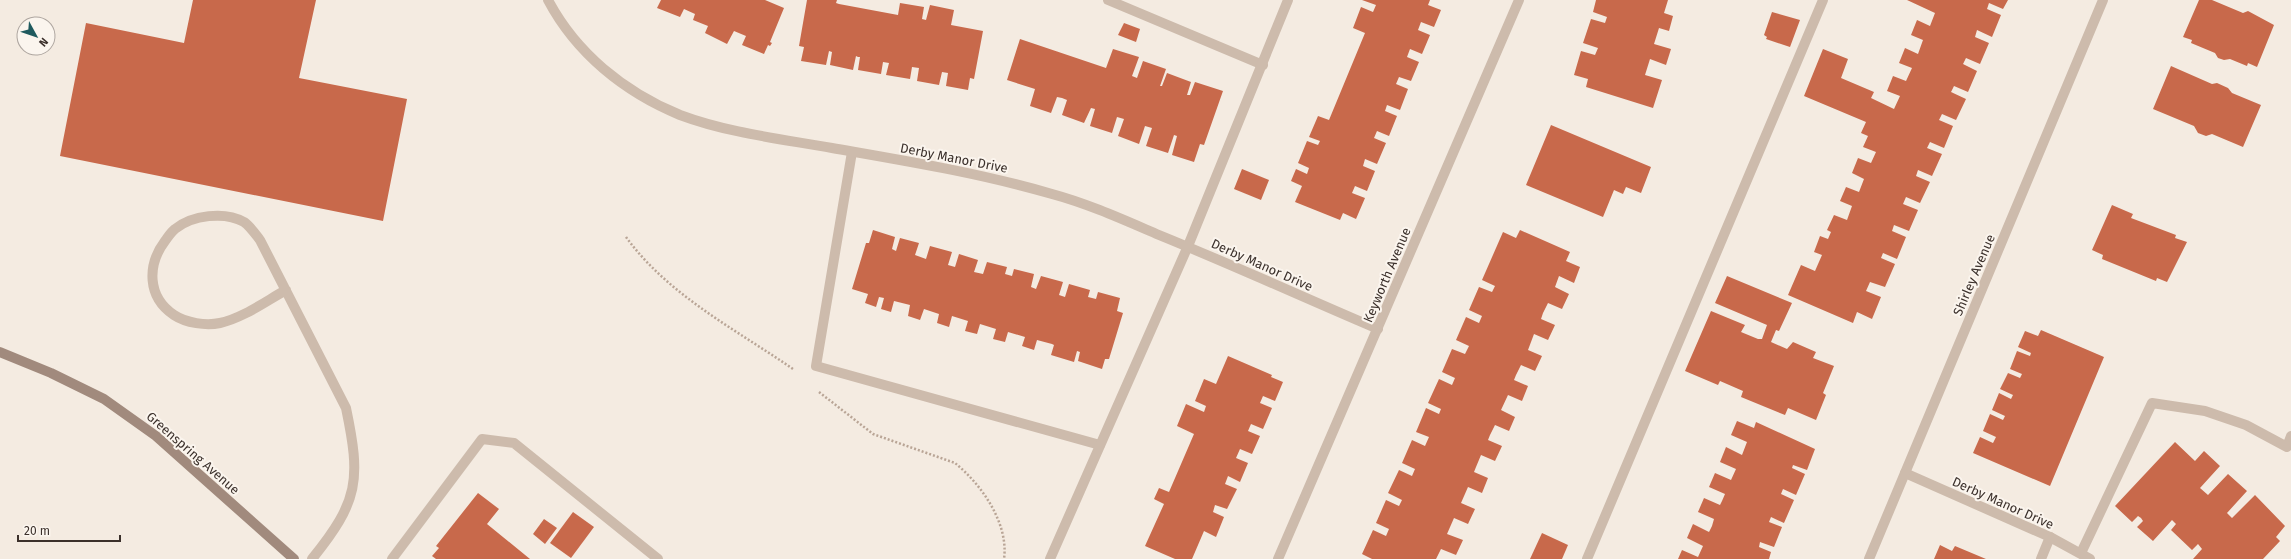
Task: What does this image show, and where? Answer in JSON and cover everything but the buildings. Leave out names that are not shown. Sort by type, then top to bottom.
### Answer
[{"type":"main road","name":"Greenspring Avenue","points":[[0,352],[51,373],[104,399],[156,436],[294,559]]},
{"type":"street","name":"Derby Manor Drive","points":[[548,0],[561,24],[581,50],[610,74],[646,98],[681,115],[735,130],[989,178],[1053,194],[1188,246],[1378,330]]},
{"type":"street","points":[[1108,0],[1263,65]]},
{"type":"street","points":[[1050,559],[1188,246],[1263,65],[1288,0]]},
{"type":"street","name":"Keyworth Avenue","points":[[1278,559],[1519,0]]},
{"type":"street","points":[[1587,559],[1823,0]]},
{"type":"street","name":"Shirley Avenue","points":[[1869,559],[2103,0]]},
{"type":"street","points":[[852,152],[816,366],[1100,445]]},
{"type":"street","points":[[286,290],[239,316],[220,323],[197,324],[179,318],[165,309],[154,292],[152,266],[161,246],[174,229],[194,219],[221,215],[244,222],[260,240],[286,290],[346,408],[355,461],[353,490],[346,511],[336,530],[312,559]]},
{"type":"street","points":[[2085,556],[2152,403],[2205,411],[2246,425],[2287,447],[2291,436]]},
{"type":"street","points":[[392,559],[482,439],[514,443],[658,559]]},
{"type":"street","name":"Derby Manor Drive","points":[[1905,473],[2050,537],[2085,556]]},
{"type":"street","points":[[2041,559],[2050,537]]}]
